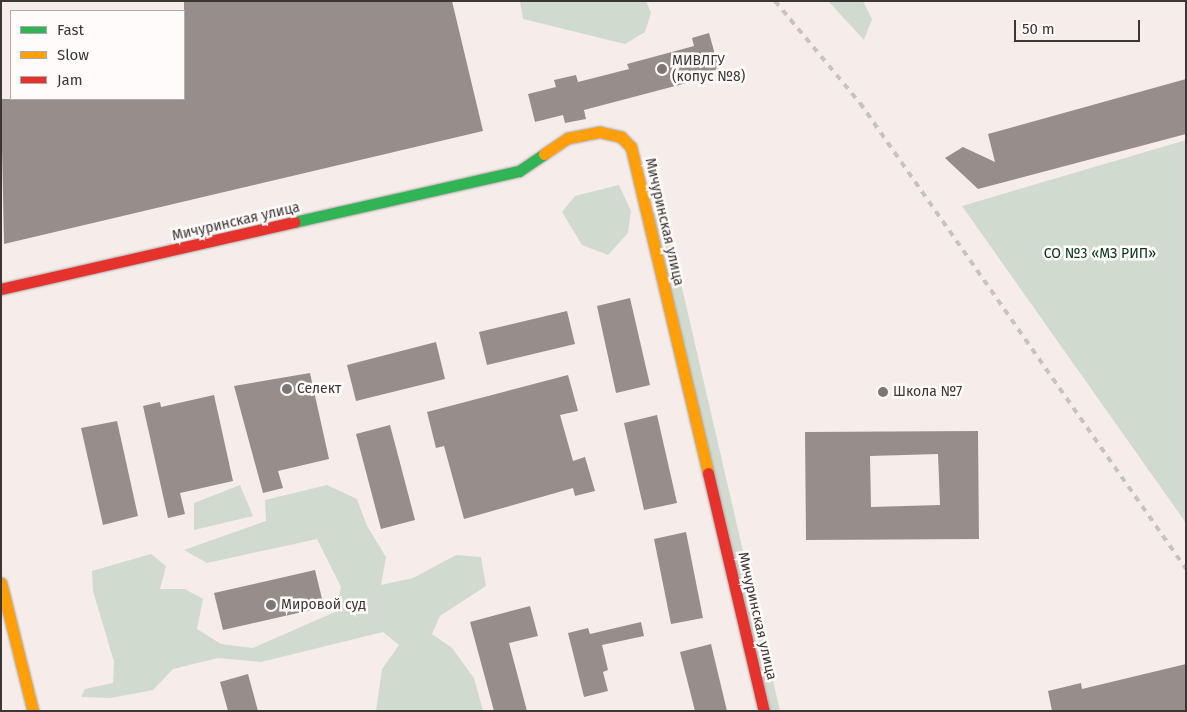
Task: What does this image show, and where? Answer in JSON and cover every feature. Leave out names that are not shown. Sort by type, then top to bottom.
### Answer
[{"type":"street","name":"Мичуринская улица","points":[[1,290],[519,171],[568,138],[600,132],[621,137],[631,148],[764,711]]},
{"type":"street","points":[[1,583],[33,711]]},
{"type":"green space","points":[[520,1],[646,1],[651,13],[645,32],[625,44],[523,19]]},
{"type":"green space","points":[[828,1],[863,1],[872,19],[864,40]]},
{"type":"green space","name":"СО №3 «МЗ РИП»","points":[[1186,140],[1186,523],[962,206]]},
{"type":"green space","points":[[619,185],[631,211],[628,233],[608,255],[582,245],[562,212],[575,196]]},
{"type":"green space","points":[[664,210],[780,711],[768,711],[652,213]]},
{"type":"green space","points":[[240,485],[253,516],[194,530],[194,503]]},
{"type":"green space","points":[[327,485],[357,499],[367,526],[386,557],[381,585],[413,578],[456,555],[481,557],[486,586],[440,616],[432,634],[452,648],[474,678],[483,711],[376,711],[382,669],[399,645],[383,632],[261,662],[218,658],[173,669],[153,690],[111,698],[81,697],[85,689],[113,683],[114,662],[93,591],[92,571],[151,554],[166,566],[160,589],[185,589],[203,599],[197,629],[221,644],[253,648],[335,612],[341,587],[317,539],[207,563],[184,550],[266,521],[265,500]]},
{"type":"building","points":[[184,1],[452,1],[483,131],[4,244],[1,99],[185,100]]},
{"type":"building","points":[[709,33],[719,69],[697,74],[698,80],[584,110],[586,119],[565,123],[563,115],[535,122],[528,94],[556,87],[554,80],[576,75],[578,82],[629,69],[627,64],[694,46],[692,38]]},
{"type":"building","points":[[1186,79],[1186,134],[978,189],[945,158],[963,147],[995,162],[988,134]]},
{"type":"building","points":[[630,298],[650,385],[616,393],[597,306]]},
{"type":"building","points":[[567,311],[575,344],[487,365],[479,332]]},
{"type":"building","points":[[436,342],[445,379],[356,401],[347,365]]},
{"type":"building","points":[[310,373],[329,459],[278,471],[283,488],[263,493],[234,386]]},
{"type":"building","points":[[568,375],[578,411],[560,415],[573,461],[585,457],[595,491],[575,496],[573,488],[464,519],[444,446],[436,448],[427,412]]},
{"type":"building","points":[[214,395],[233,481],[180,493],[185,514],[168,518],[143,406],[160,402],[161,407]]},
{"type":"building","points":[[657,415],[677,503],[644,510],[624,423]]},
{"type":"building","points":[[117,421],[138,516],[103,525],[81,428]]},
{"type":"building","points":[[390,425],[415,520],[381,529],[356,434]]},
{"type":"building","points":[[978,431],[979,539],[806,540],[805,432]],"holes":[[[938,454],[940,505],[871,507],[870,456]]]},
{"type":"building","points":[[686,532],[703,618],[671,624],[654,539]]},
{"type":"building","points":[[315,570],[324,607],[223,630],[214,593]]},
{"type":"building","points":[[530,606],[538,636],[509,643],[527,711],[494,711],[470,622]]},
{"type":"building","points":[[641,622],[644,636],[602,645],[608,670],[603,672],[608,691],[584,697],[568,633],[588,628],[590,634]]},
{"type":"building","points":[[711,644],[727,711],[695,711],[680,652]]},
{"type":"building","points":[[1186,664],[1186,711],[1052,711],[1048,691],[1081,683],[1082,689]]},
{"type":"building","points":[[248,674],[258,711],[228,711],[220,682]]},
{"type":"railway","points":[[775,1],[860,103],[1186,569]]},
{"type":"traffic: fast","points":[[294,222],[519,171],[544,154]]},
{"type":"traffic: slow","points":[[544,154],[568,138],[600,132],[621,137],[631,147],[708,473]]},
{"type":"traffic: slow","points":[[1,583],[33,711]]},
{"type":"traffic: jam","points":[[1,289],[294,222]]},
{"type":"traffic: jam","points":[[708,473],[764,711]]},
{"type":"place","name":"МИВЛГУ (копус №8)","points":[[662,69]]},
{"type":"place","name":"Селект","points":[[287,389]]},
{"type":"place","name":"Школа №7","points":[[883,392]]},
{"type":"place","name":"Мировой суд","points":[[271,605]]}]
